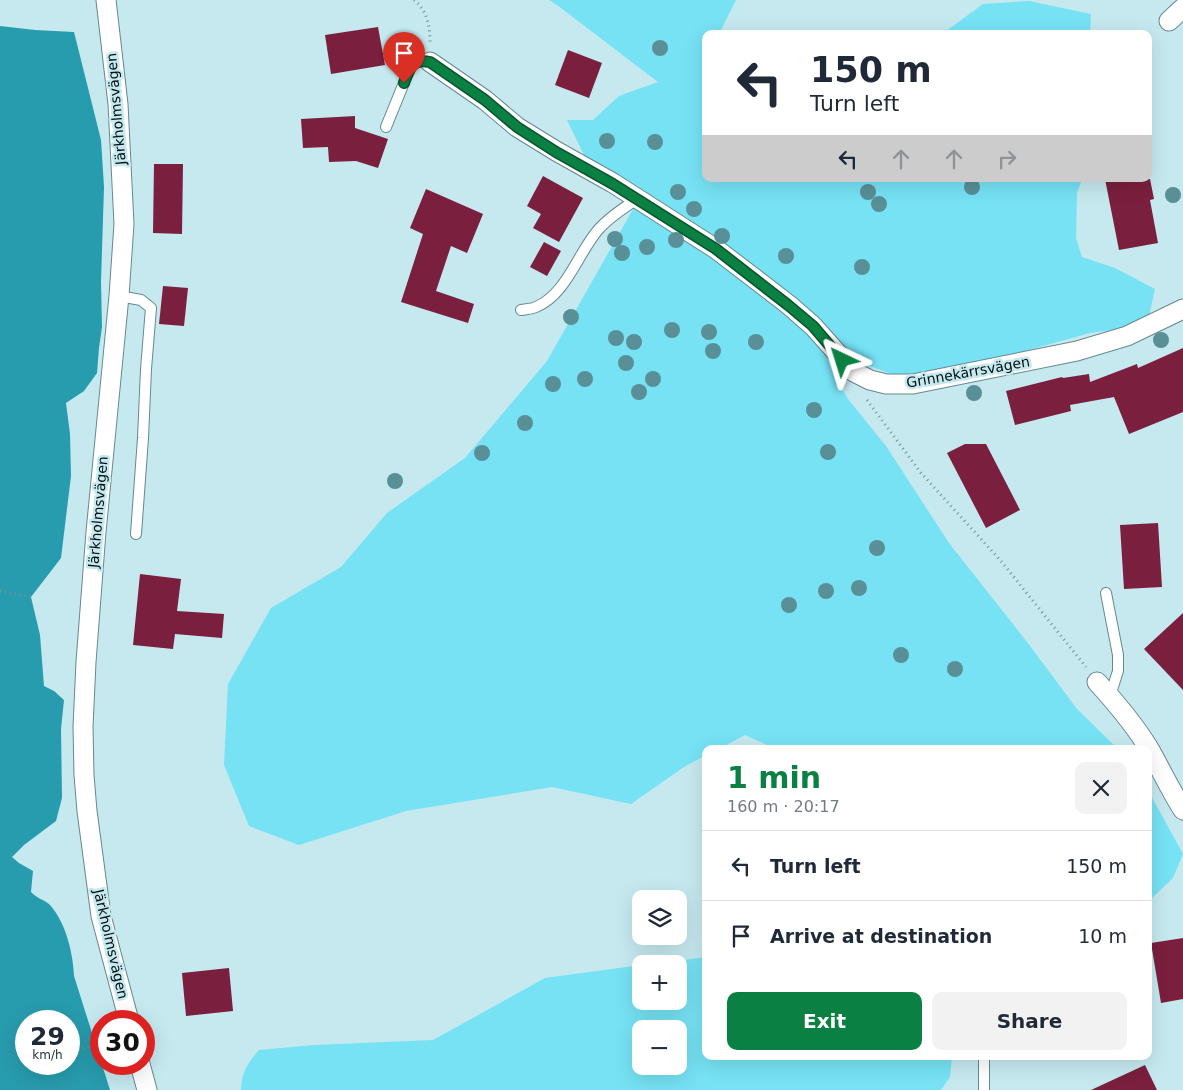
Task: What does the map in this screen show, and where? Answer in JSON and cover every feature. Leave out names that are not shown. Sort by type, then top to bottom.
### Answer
[{"type":"street","name":"Järkholmsvägen","points":[[106,0],[118,104],[124,224],[119,296],[95,541],[83,727],[87,810],[101,916],[126,1010]]},
{"type":"street","points":[[1168,21],[1183,8]]},
{"type":"street","name":"Grinnekärrsvägen","points":[[430,62],[485,100],[517,127],[716,249],[783,300],[813,326],[854,372],[870,380],[886,384],[912,384],[1076,352],[1127,336],[1183,309]]},
{"type":"street","points":[[1097,682],[1126,716],[1146,745]]},
{"type":"street","points":[[1152,754],[1170,790],[1183,810]]},
{"type":"street","points":[[143,1075],[147,1090]]},
{"type":"lane","points":[[386,127],[410,68],[416,62],[422,60],[430,62]]},
{"type":"lane","points":[[521,310],[536,307],[549,299],[565,282],[598,230],[618,212],[637,199]]},
{"type":"lane","points":[[119,296],[141,300],[151,308],[136,534]]},
{"type":"lane","points":[[1106,593],[1118,655],[1118,671],[1110,696]]},
{"type":"lane","points":[[984,1060],[984,1090]]},
{"type":"path","points":[[414,0],[423,7],[430,30],[430,62]]},
{"type":"path","points":[[854,372],[869,404],[920,473],[1001,561],[1097,682]]},
{"type":"path","points":[[0,591],[31,597]]},
{"type":"shaded area","points":[[549,0],[736,0],[721,30],[702,30],[702,182],[1081,182],[1077,193],[1076,238],[1082,257],[1115,268],[1155,289],[1149,316],[1119,329],[1090,333],[992,360],[915,375],[891,374],[857,361],[834,376],[848,399],[886,446],[949,543],[1077,709],[1114,745],[767,745],[745,735],[726,745],[702,745],[702,757],[684,767],[631,804],[552,787],[406,811],[299,845],[249,826],[224,765],[228,684],[271,608],[341,567],[387,513],[465,458],[547,361],[641,195],[584,155],[567,120],[593,120],[619,96],[658,82]]},
{"type":"shaded area","points":[[1029,1],[1091,14],[1090,30],[947,30],[983,4]]},
{"type":"shaded area","points":[[0,26],[74,32],[101,140],[104,187],[101,282],[102,327],[97,373],[84,391],[66,403],[70,434],[71,476],[61,558],[31,597],[40,635],[44,686],[54,691],[64,700],[61,729],[62,798],[56,821],[24,845],[12,857],[33,871],[31,892],[50,905],[56,912],[64,929],[70,948],[74,976],[90,1027],[90,1075],[105,1075],[110,1090],[0,1090]]},
{"type":"shaded area","points":[[1152,797],[1183,854],[1173,878],[1152,898]]},
{"type":"shaded area","points":[[702,958],[702,1060],[952,1060],[950,1077],[941,1090],[241,1090],[246,1068],[259,1050],[314,1045],[433,1040],[545,978],[632,966],[632,1010],[687,1010],[687,960]]},
{"type":"building","points":[[378,27],[385,65],[331,74],[325,35]]},
{"type":"building","points":[[568,50],[602,63],[589,98],[555,85]]},
{"type":"building","points":[[355,116],[355,128],[388,139],[378,168],[356,161],[329,162],[328,147],[303,148],[301,119]]},
{"type":"building","points":[[154,164],[183,164],[182,234],[153,233]]},
{"type":"building","points":[[543,176],[583,198],[559,242],[533,228],[541,214],[527,206]]},
{"type":"building","points":[[1106,182],[1151,182],[1154,199],[1150,200],[1158,243],[1119,250]]},
{"type":"building","points":[[426,189],[483,214],[467,253],[451,246],[436,291],[474,304],[468,323],[401,302],[423,234],[410,228]]},
{"type":"building","points":[[544,242],[561,251],[547,276],[530,267]]},
{"type":"building","points":[[163,286],[188,288],[184,326],[159,324]]},
{"type":"building","points":[[1183,348],[1183,412],[1129,434],[1114,397],[1070,405],[1071,411],[1015,425],[1006,391],[1062,377],[1089,374],[1090,382],[1137,364],[1138,368]]},
{"type":"building","points":[[965,444],[986,444],[1020,510],[986,528],[947,453]]},
{"type":"building","points":[[1158,523],[1162,587],[1124,589],[1120,525]]},
{"type":"building","points":[[140,574],[181,579],[177,611],[224,614],[222,638],[175,634],[173,649],[133,645]]},
{"type":"building","points":[[1183,613],[1183,690],[1144,649]]},
{"type":"building","points":[[1183,938],[1183,999],[1161,1003],[1152,943]]},
{"type":"building","points":[[229,968],[233,1011],[186,1016],[182,973]]},
{"type":"building","points":[[1145,1065],[1157,1090],[1091,1090]]},
{"type":"route","points":[[404,83],[410,68],[416,62],[422,60],[430,62],[485,100],[517,127],[556,152],[613,184],[716,249],[813,326],[842,360]]}]
